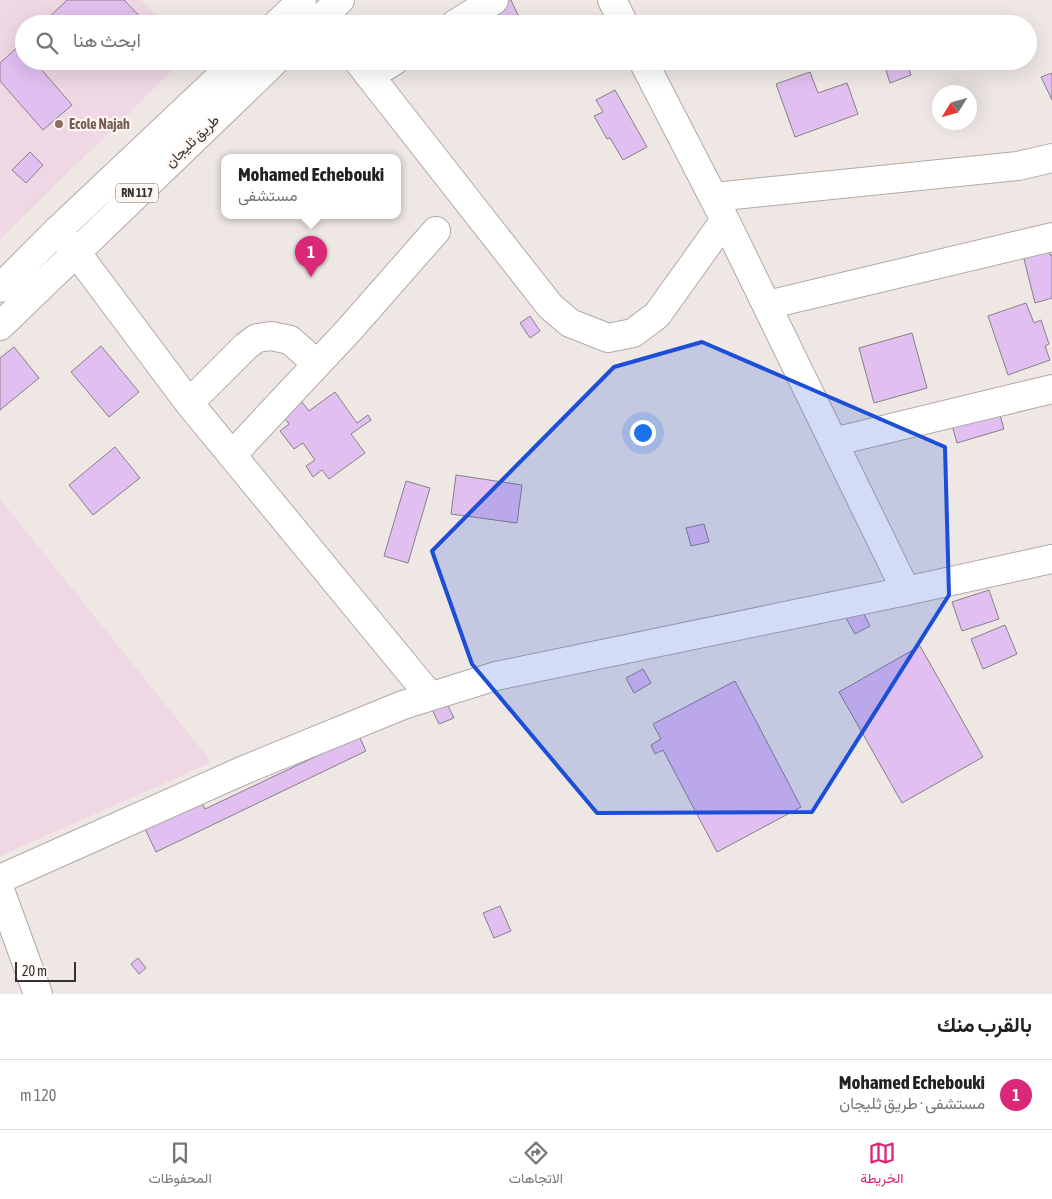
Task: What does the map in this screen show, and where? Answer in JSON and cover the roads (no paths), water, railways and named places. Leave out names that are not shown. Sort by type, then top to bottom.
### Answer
[{"type":"street","points":[[470,15],[494,0]]},
{"type":"street","points":[[612,0],[620,15]]},
{"type":"street","points":[[306,15],[319,11]]},
{"type":"street","name":"طريق ثليجان","points":[[0,288],[57,231],[227,70]]},
{"type":"street","name":"طريق ثليجان","points":[[0,326],[267,70]]},
{"type":"street","points":[[365,70],[550,306],[570,323],[608,338],[633,333],[656,315],[720,208]]},
{"type":"street","points":[[649,70],[720,208],[906,591]]},
{"type":"street","points":[[720,208],[1018,166],[1052,158]]},
{"type":"street","points":[[57,231],[76,252],[189,403],[430,696]]},
{"type":"street","points":[[232,454],[317,364],[436,231]]},
{"type":"street","points":[[767,304],[1052,238]]},
{"type":"street","points":[[189,403],[246,346],[257,338],[270,336],[290,340],[317,364]]},
{"type":"street","points":[[833,442],[1052,390]]},
{"type":"street","points":[[0,879],[244,770],[403,705],[430,696],[496,676],[1052,559]]},
{"type":"street","points":[[0,890],[38,994]]},
{"type":"place","name":"Ecole Najah","points":[[59,124]]},
{"type":"place","name":"Mohamed Echebouki","points":[[311,277]]}]
